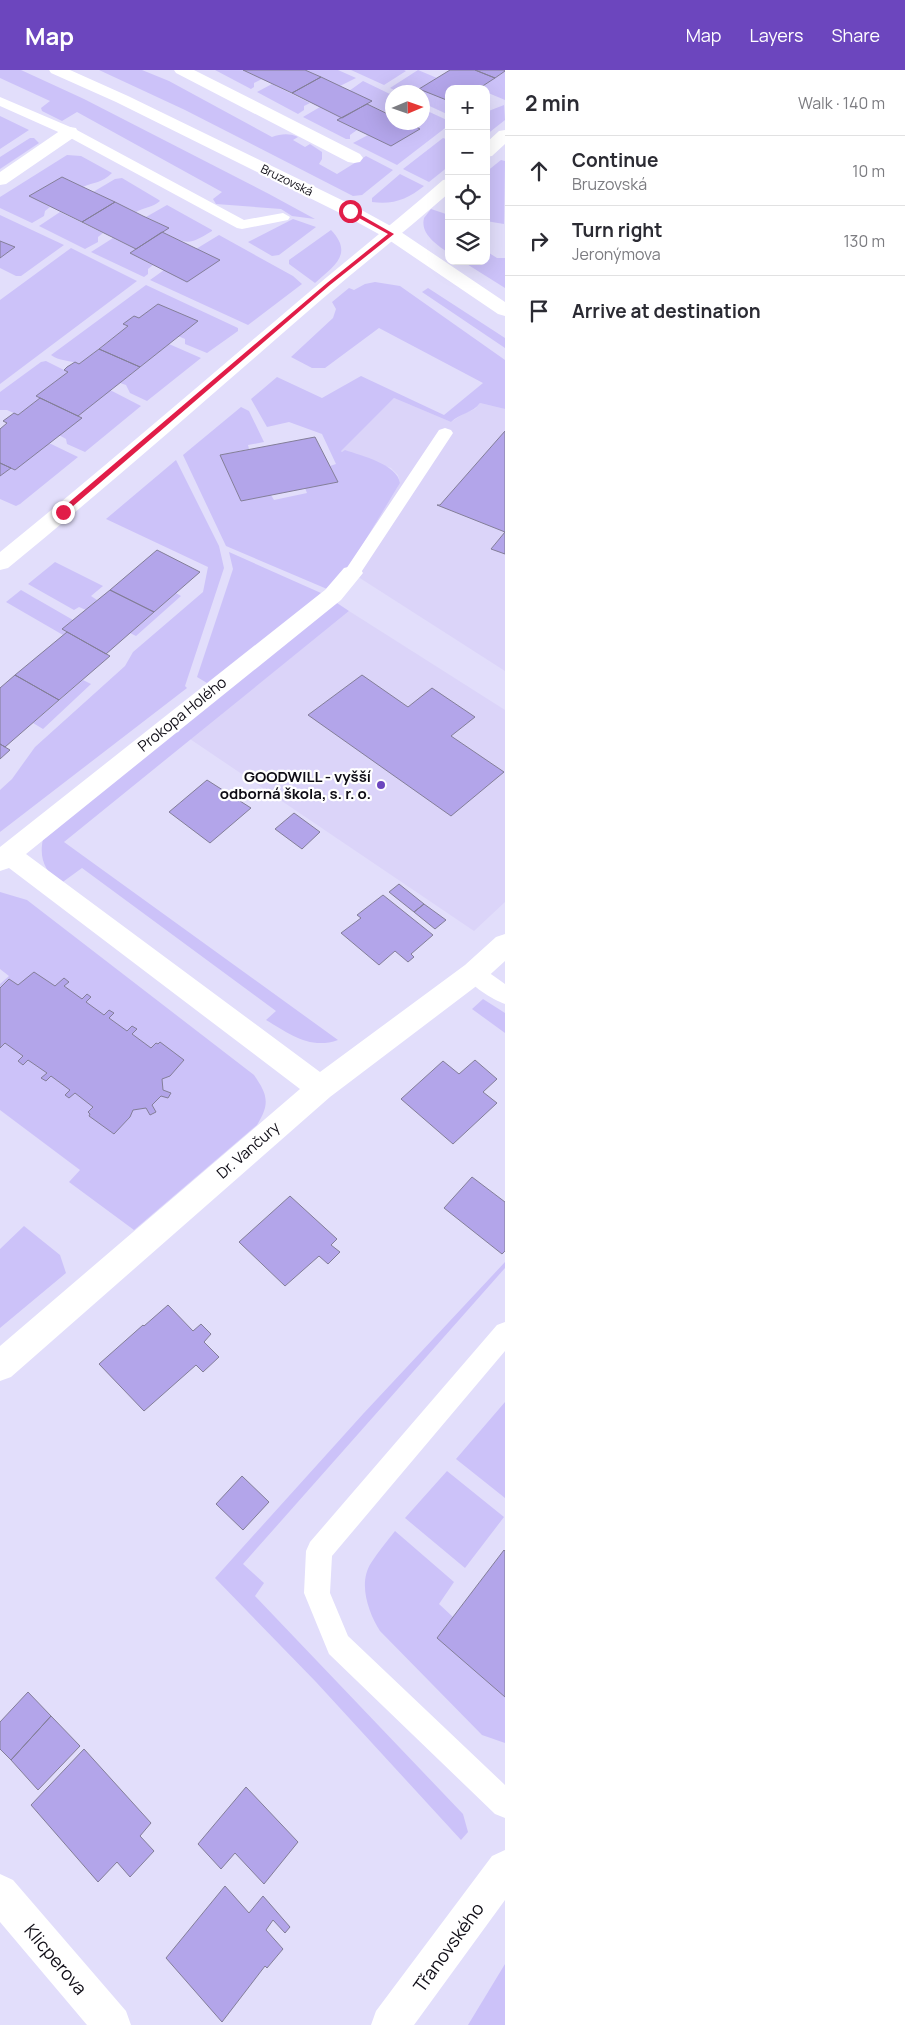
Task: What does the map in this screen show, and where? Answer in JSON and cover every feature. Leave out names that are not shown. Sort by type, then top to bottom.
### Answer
[{"type":"street","name":"Bruzovská","points":[[57,70],[122,99],[350,211],[392,234],[505,310]]},
{"type":"street","points":[[182,70],[354,158]]},
{"type":"street","points":[[0,180],[70,132]]},
{"type":"street","points":[[490,149],[505,136]]},
{"type":"street","points":[[0,563],[328,284],[392,234],[445,188]]},
{"type":"street","name":"Prokopa Holého","points":[[320,1088],[4,857],[333,595],[352,572]]},
{"type":"street","name":"Dr. Vančury","points":[[0,1366],[320,1088],[474,973],[505,945]]},
{"type":"street","name":"Třanovského","points":[[390,2025],[505,1869]]},
{"type":"street","name":"Klicperova","points":[[0,1893],[112,2025]]},
{"type":"lane","points":[[0,101],[70,132],[242,224],[283,217]]},
{"type":"lane","points":[[352,572],[445,433]]},
{"type":"lane","points":[[474,973],[505,994]]},
{"type":"lane","points":[[505,1333],[319,1552],[316,1592],[338,1644],[505,1804]]},
{"type":"shaded area","points":[[0,70],[21,70],[84,99],[315,219],[292,216],[281,209],[216,204],[213,199],[222,192],[77,112],[62,121],[42,111],[41,108],[50,101],[0,78]]},
{"type":"shaded area","points":[[99,70],[142,70],[169,81],[272,137],[285,134],[298,137],[293,140],[305,147],[310,144],[322,152],[322,159],[319,164],[337,174],[366,156],[393,170],[362,195],[353,196],[185,110]]},
{"type":"shaded area","points":[[215,70],[243,70],[262,79],[254,83],[254,87],[251,89]]},
{"type":"shaded area","points":[[305,70],[338,70],[356,78],[340,86]]},
{"type":"shaded area","points":[[351,70],[404,70],[406,71],[384,85]]},
{"type":"shaded area","points":[[418,70],[437,78],[426,85],[395,85]]},
{"type":"shaded area","points":[[505,71],[505,100],[490,94],[490,85],[484,85]]},
{"type":"shaded area","points":[[363,81],[385,92],[385,112],[367,104],[371,101],[349,91]]},
{"type":"shaded area","points":[[272,84],[310,103],[304,106],[304,110],[298,114],[257,92]]},
{"type":"shaded area","points":[[430,93],[445,99],[445,113],[430,106]]},
{"type":"shaded area","points":[[504,105],[505,120],[490,132],[490,130],[490,110]]},
{"type":"shaded area","points":[[320,107],[342,118],[338,121],[357,130],[350,135],[350,139],[346,139],[303,117]]},
{"type":"shaded area","points":[[430,112],[445,119],[445,128],[397,165],[353,143],[368,135],[391,146],[418,130],[430,130]]},
{"type":"shaded area","points":[[0,116],[29,130],[0,149]]},
{"type":"shaded area","points":[[30,138],[34,138],[39,143],[0,169],[0,157]]},
{"type":"shaded area","points":[[443,138],[445,139],[445,169],[429,182],[403,169]]},
{"type":"shaded area","points":[[67,155],[81,156],[112,173],[101,181],[83,187],[62,177],[29,196],[50,207],[45,211],[44,216],[32,223],[0,208],[0,197]]},
{"type":"shaded area","points":[[501,160],[505,161],[504,224],[490,222],[490,169]]},
{"type":"shaded area","points":[[400,174],[424,186],[400,200],[387,203],[372,202],[372,198]]},
{"type":"shaded area","points":[[122,178],[160,201],[136,212],[93,192],[115,179]]},
{"type":"shaded area","points":[[167,205],[212,231],[198,239],[187,242],[162,232],[169,228],[146,217]]},
{"type":"shaded area","points":[[431,209],[445,214],[445,250],[427,234],[423,224],[424,218]]},
{"type":"shaded area","points":[[60,212],[103,233],[98,237],[98,242],[85,249],[39,226]]},
{"type":"shaded area","points":[[0,215],[64,245],[21,276],[16,276],[0,268],[0,258],[15,247],[0,241]]},
{"type":"shaded area","points":[[293,219],[316,227],[279,255],[272,256],[248,242]]},
{"type":"shaded area","points":[[331,230],[338,238],[341,253],[339,259],[329,271],[315,283],[289,264],[289,260]]},
{"type":"shaded area","points":[[219,235],[293,276],[302,284],[248,325],[150,280],[164,270],[220,260],[196,249]]},
{"type":"shaded area","points":[[113,238],[136,249],[130,253],[153,265],[148,269],[148,274],[144,277],[91,252]]},
{"type":"shaded area","points":[[71,248],[137,281],[0,384],[0,300]]},
{"type":"shaded area","points":[[490,254],[497,258],[505,258],[505,288],[468,265],[490,265]]},
{"type":"shaded area","points":[[375,282],[400,286],[505,360],[505,409],[480,403],[474,409],[451,422],[394,398],[341,451],[345,450],[360,455],[386,466],[393,471],[400,483],[351,564],[327,589],[226,546],[183,455],[241,407],[249,411],[264,442],[248,445],[249,449],[220,455],[241,501],[271,495],[274,500],[307,493],[305,488],[338,482],[330,466],[336,464],[322,434],[289,422],[267,427],[251,399],[277,377],[322,398],[361,376],[444,415],[483,383],[379,328],[325,368],[312,368],[291,357],[333,318],[336,309],[332,302],[349,288],[354,290],[365,284]]},
{"type":"shaded area","points":[[146,285],[238,328],[238,331],[207,353],[185,344],[185,339],[178,336],[198,321],[158,304],[139,318],[123,324],[128,326],[79,364],[51,355]]},
{"type":"shaded area","points":[[428,288],[505,338],[505,348],[422,292]]},
{"type":"shaded area","points":[[169,344],[201,358],[147,401],[130,393],[126,385],[120,383]]},
{"type":"shaded area","points":[[46,361],[68,372],[37,396],[40,398],[18,415],[7,410],[0,410],[0,392],[41,362]]},
{"type":"shaded area","points":[[110,390],[141,406],[85,452],[67,444],[66,439],[59,435],[81,418],[78,416]]},
{"type":"shaded area","points":[[394,398],[451,422],[475,409],[480,403],[505,409],[505,671],[352,573],[351,564],[400,483],[398,475],[391,468],[340,451]]},
{"type":"shaded area","points":[[49,443],[78,457],[20,504],[16,506],[0,499],[0,476],[11,468],[15,470]]},
{"type":"shaded area","points":[[176,460],[219,546],[224,568],[185,686],[187,688],[0,832],[0,790],[12,779],[35,747],[125,666],[133,652],[203,592],[208,567],[106,519]]},
{"type":"shaded area","points":[[229,552],[321,593],[207,683],[197,677],[233,569]]},
{"type":"shaded area","points":[[55,562],[103,586],[91,596],[97,600],[86,610],[79,607],[74,610],[28,584]]},
{"type":"shaded area","points":[[21,590],[73,620],[63,629],[67,632],[63,635],[6,602]]},
{"type":"shaded area","points":[[176,593],[181,596],[136,636],[130,633]]},
{"type":"shaded area","points":[[334,601],[349,611],[64,842],[338,1040],[318,1043],[300,1039],[266,1020],[276,1011],[82,868],[60,884],[46,868],[42,856],[42,843],[44,835]]},
{"type":"shaded area","name":"GOODWILL - vyšší odborná škola, s. r. o.","points":[[349,611],[505,710],[505,902],[474,931],[190,739]]},
{"type":"shaded area","points":[[83,680],[91,684],[43,729],[33,723]]},
{"type":"shaded area","points":[[0,892],[27,900],[254,1075],[265,1094],[264,1111],[257,1125],[134,1230],[69,1182],[80,1170],[0,1110],[0,984],[9,976],[0,969]]},
{"type":"shaded area","points":[[483,999],[505,1013],[505,1033],[472,1009]]},
{"type":"shaded area","points":[[24,1226],[60,1255],[66,1273],[0,1328],[0,1249]]},
{"type":"shaded area","points":[[505,1262],[505,1268],[243,1564],[264,1583],[255,1596],[463,1814],[468,1832],[461,1840],[316,1682],[215,1578],[363,1414]]},
{"type":"shaded area","points":[[505,1402],[505,1498],[456,1459]]},
{"type":"shaded area","points":[[447,1471],[504,1517],[465,1568],[405,1518]]},
{"type":"shaded area","points":[[395,1531],[454,1582],[439,1604],[453,1617],[505,1697],[505,1743],[482,1735],[380,1631],[368,1606],[365,1579],[371,1563]]},
{"type":"shaded area","points":[[505,1964],[505,2025],[468,2025]]},
{"type":"building","points":[[243,70],[305,70],[321,77],[292,93]]},
{"type":"building","points":[[450,70],[475,70],[495,78],[484,85],[445,85],[445,99],[430,93],[430,85],[426,85]]},
{"type":"building","points":[[475,70],[505,70],[505,71],[495,78]]},
{"type":"building","points":[[321,77],[372,101],[342,118],[292,93]]},
{"type":"building","points":[[367,104],[385,113],[385,130],[418,130],[391,146],[337,120]]},
{"type":"building","points":[[62,177],[115,202],[82,222],[29,196]]},
{"type":"building","points":[[115,202],[169,228],[136,249],[82,222]]},
{"type":"building","points":[[162,232],[220,260],[187,282],[130,253]]},
{"type":"building","points":[[0,241],[15,247],[0,258]]},
{"type":"building","points":[[158,304],[198,321],[140,367],[99,349],[128,326],[123,324],[134,316],[139,318]]},
{"type":"building","points":[[99,349],[140,367],[78,416],[36,396],[68,372],[64,370],[67,367],[75,362],[79,364]]},
{"type":"building","points":[[40,398],[82,418],[15,470],[0,463],[0,429],[7,423],[3,421],[14,413],[18,415]]},
{"type":"building","points":[[505,431],[505,532],[437,505],[440,505]]},
{"type":"building","points":[[315,437],[338,482],[241,501],[220,455]]},
{"type":"building","points":[[0,463],[11,468],[0,476]]},
{"type":"building","points":[[505,532],[505,554],[491,549]]},
{"type":"building","points":[[157,550],[200,572],[154,612],[110,590]]},
{"type":"building","points":[[110,590],[154,612],[106,654],[62,629]]},
{"type":"building","points":[[67,632],[110,656],[59,700],[15,675]]},
{"type":"building","points":[[15,675],[59,700],[5,747],[0,744],[0,688]]},
{"type":"building","points":[[362,675],[408,707],[432,688],[475,717],[451,736],[504,772],[451,816],[308,715]]},
{"type":"building","points":[[0,744],[10,750],[0,759]]},
{"type":"building","points":[[207,780],[251,808],[210,843],[169,812]]},
{"type":"building","points":[[294,813],[320,832],[302,849],[275,829]]},
{"type":"building","points":[[399,884],[424,904],[414,912],[389,892]]},
{"type":"building","points":[[383,895],[433,935],[411,954],[414,957],[408,962],[395,951],[379,965],[341,933],[361,918],[357,915]]},
{"type":"building","points":[[424,904],[446,920],[435,929],[414,912]]},
{"type":"building","points":[[34,972],[55,986],[64,978],[69,982],[64,986],[82,999],[87,994],[91,997],[86,1002],[104,1015],[109,1010],[114,1013],[109,1018],[127,1031],[132,1026],[137,1029],[132,1034],[151,1048],[160,1042],[184,1060],[170,1076],[162,1079],[163,1090],[171,1093],[168,1098],[161,1096],[152,1105],[156,1112],[150,1115],[146,1108],[133,1110],[130,1117],[114,1134],[89,1116],[88,1112],[93,1107],[75,1093],[69,1098],[65,1095],[70,1090],[51,1076],[46,1081],[41,1078],[47,1073],[28,1060],[23,1065],[18,1061],[23,1056],[5,1043],[0,1048],[0,988],[9,979],[18,985]]},
{"type":"building","points":[[475,1060],[497,1079],[483,1092],[497,1103],[453,1144],[401,1099],[443,1061],[459,1074]]},
{"type":"building","points":[[472,1177],[505,1202],[505,1251],[502,1254],[444,1208]]},
{"type":"building","points":[[290,1196],[337,1239],[331,1245],[340,1252],[328,1264],[319,1256],[285,1286],[239,1242]]},
{"type":"building","points":[[168,1305],[193,1331],[201,1324],[211,1334],[204,1342],[219,1357],[203,1372],[196,1365],[144,1411],[99,1364]]},
{"type":"building","points":[[242,1476],[269,1502],[243,1530],[216,1504]]},
{"type":"building","points":[[505,1551],[505,1697],[437,1638]]},
{"type":"building","points":[[28,1692],[51,1716],[11,1760],[0,1749],[0,1722]]},
{"type":"building","points":[[51,1716],[80,1746],[38,1790],[11,1760]]},
{"type":"building","points":[[84,1749],[151,1823],[140,1836],[154,1851],[130,1877],[117,1862],[98,1882],[31,1805]]},
{"type":"building","points":[[246,1787],[298,1842],[264,1884],[235,1853],[221,1869],[198,1844]]},
{"type":"building","points":[[225,1886],[249,1913],[263,1896],[290,1927],[285,1933],[273,1920],[266,1930],[283,1949],[267,1968],[265,1966],[222,2022],[166,1958]]},
{"type":"place","name":"GOODWILL - vyšší odborná škola, s. r. o.","points":[[381,785]]},
{"type":"route","points":[[63,512],[247,353],[306,305],[328,284],[392,234],[350,211]]}]
